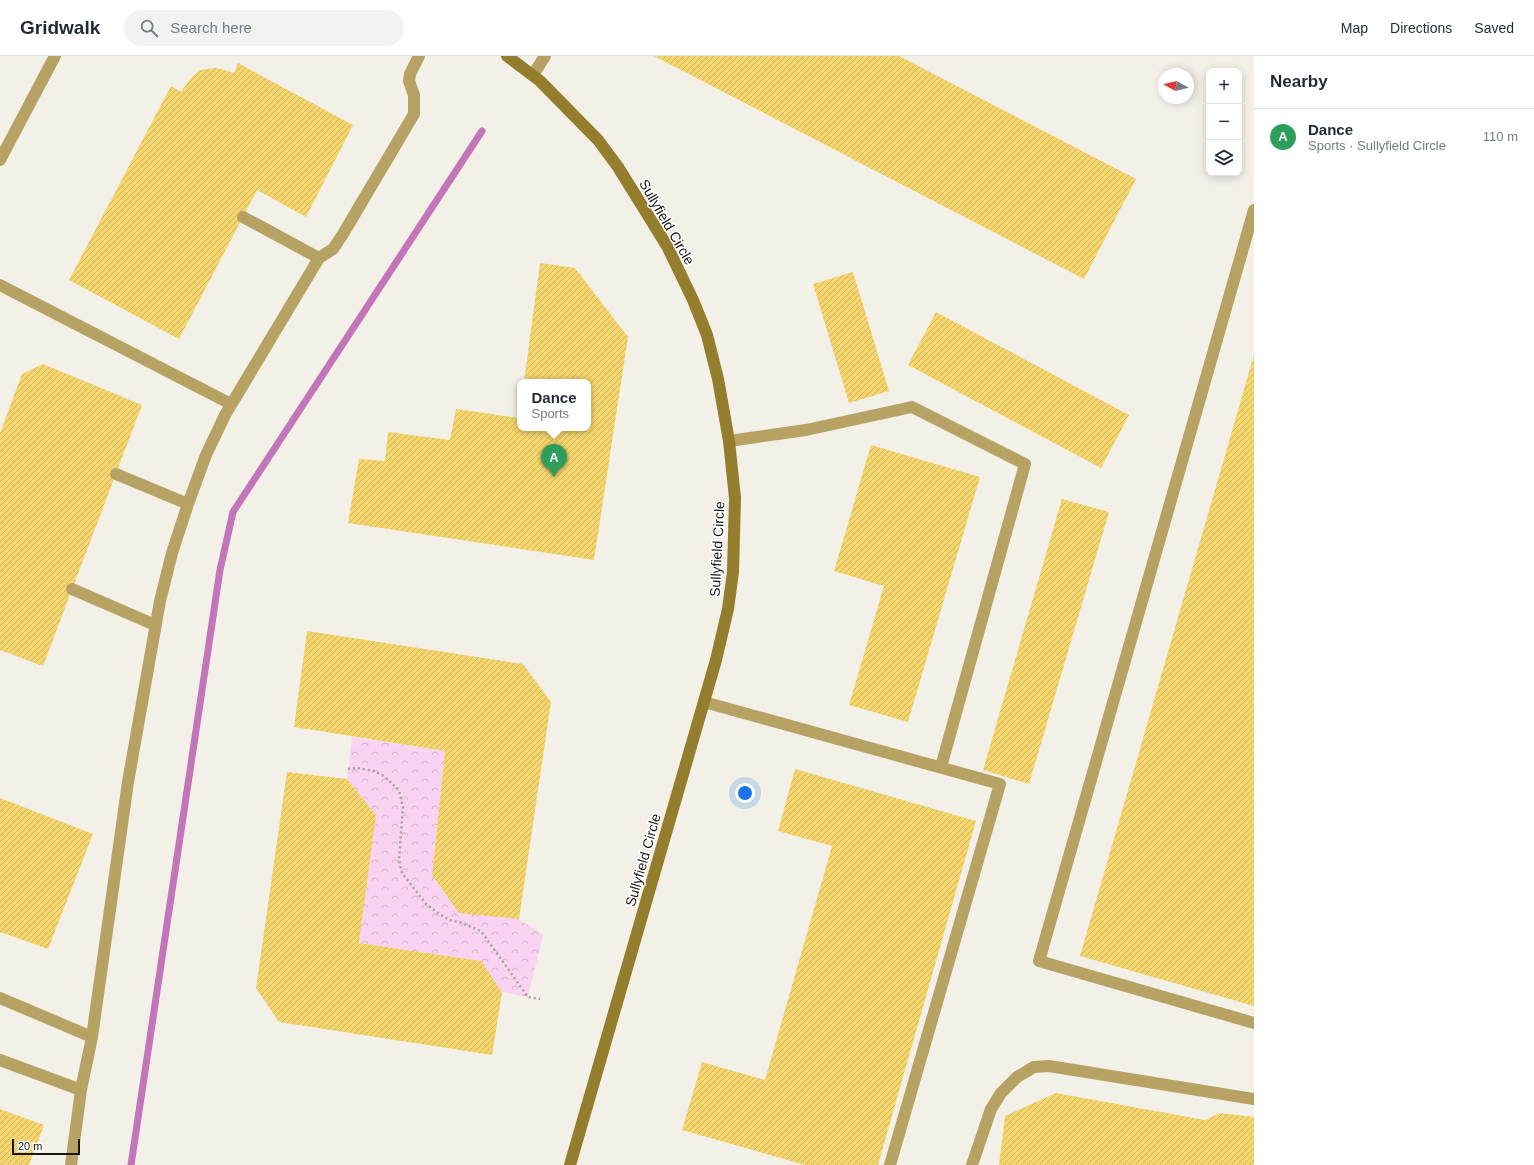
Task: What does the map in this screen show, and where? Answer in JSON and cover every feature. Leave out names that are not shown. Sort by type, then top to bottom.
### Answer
[{"type":"street","points":[[0,160],[55,56]]},
{"type":"street","points":[[70,1165],[81,1090],[92,1037],[126,798],[155,625],[172,554],[206,455],[231,404],[320,258],[333,249],[340,239],[414,114],[414,95],[409,81],[413,66],[419,56]]},
{"type":"street","name":"Sullyfield Circle","points":[[507,56],[540,81],[598,140],[618,167],[667,246],[693,300],[707,335],[718,379],[729,441],[735,498],[733,572],[728,609],[722,637],[570,1165]]},
{"type":"street","points":[[533,75],[545,56]]},
{"type":"street","points":[[1254,210],[1039,961],[1254,1023]]},
{"type":"street","points":[[243,217],[320,258]]},
{"type":"street","points":[[0,285],[231,404]]},
{"type":"street","points":[[729,441],[806,430],[912,407],[1025,464],[941,767]]},
{"type":"street","points":[[116,474],[188,504]]},
{"type":"street","points":[[72,589],[155,625]]},
{"type":"street","points":[[704,702],[1000,784],[890,1165]]},
{"type":"street","points":[[0,998],[92,1037]]},
{"type":"street","points":[[0,1060],[81,1090]]},
{"type":"street","points":[[972,1165],[991,1109],[1001,1093],[1017,1077],[1034,1066],[1049,1066],[1254,1099]]},
{"type":"path","points":[[348,769],[357,768],[374,771],[384,776],[399,790],[404,807],[399,860],[402,873],[426,904],[448,920],[459,922],[482,931],[528,998],[540,999]]},
{"type":"green space","points":[[352,737],[445,751],[432,875],[457,909],[519,919],[543,935],[528,997],[502,992],[481,961],[359,943],[376,815],[347,779]]},
{"type":"building","points":[[654,56],[899,56],[1136,179],[1084,279]]},
{"type":"building","points":[[238,63],[353,125],[306,217],[257,190],[179,339],[69,280],[171,86],[181,92],[190,79],[200,70],[215,68],[234,73]]},
{"type":"building","points":[[540,263],[575,268],[628,337],[594,560],[348,523],[359,459],[385,461],[388,432],[450,440],[456,409],[517,418],[517,431],[591,431],[591,379],[524,379]]},
{"type":"building","points":[[853,272],[889,391],[849,403],[813,284]]},
{"type":"building","points":[[936,312],[1129,415],[1101,468],[908,365]]},
{"type":"building","points":[[1254,355],[1254,1006],[1080,956]]},
{"type":"building","points":[[43,364],[142,405],[43,666],[0,650],[0,433],[22,374]]},
{"type":"building","points":[[871,445],[980,477],[908,722],[849,705],[884,586],[834,571]]},
{"type":"building","points":[[1062,499],[1109,512],[1029,784],[983,770]]},
{"type":"building","points":[[307,631],[523,664],[551,702],[519,919],[459,913],[432,875],[445,751],[294,727]]},
{"type":"building","points":[[795,769],[976,821],[878,1165],[805,1165],[682,1130],[702,1062],[765,1080],[832,846],[778,831]]},
{"type":"building","points":[[287,772],[347,779],[376,815],[359,943],[481,961],[502,992],[492,1055],[279,1022],[256,988]]},
{"type":"building","points":[[0,798],[93,834],[48,949],[0,932]]},
{"type":"building","points":[[1056,1093],[1205,1120],[1220,1113],[1254,1117],[1254,1165],[999,1165],[1005,1116]]},
{"type":"building","points":[[0,1109],[44,1125],[29,1165],[0,1165]]},
{"type":"waterway","points":[[131,1165],[220,570],[233,512],[482,131]]},
{"type":"place","name":"Dance","points":[[554,477]]}]
